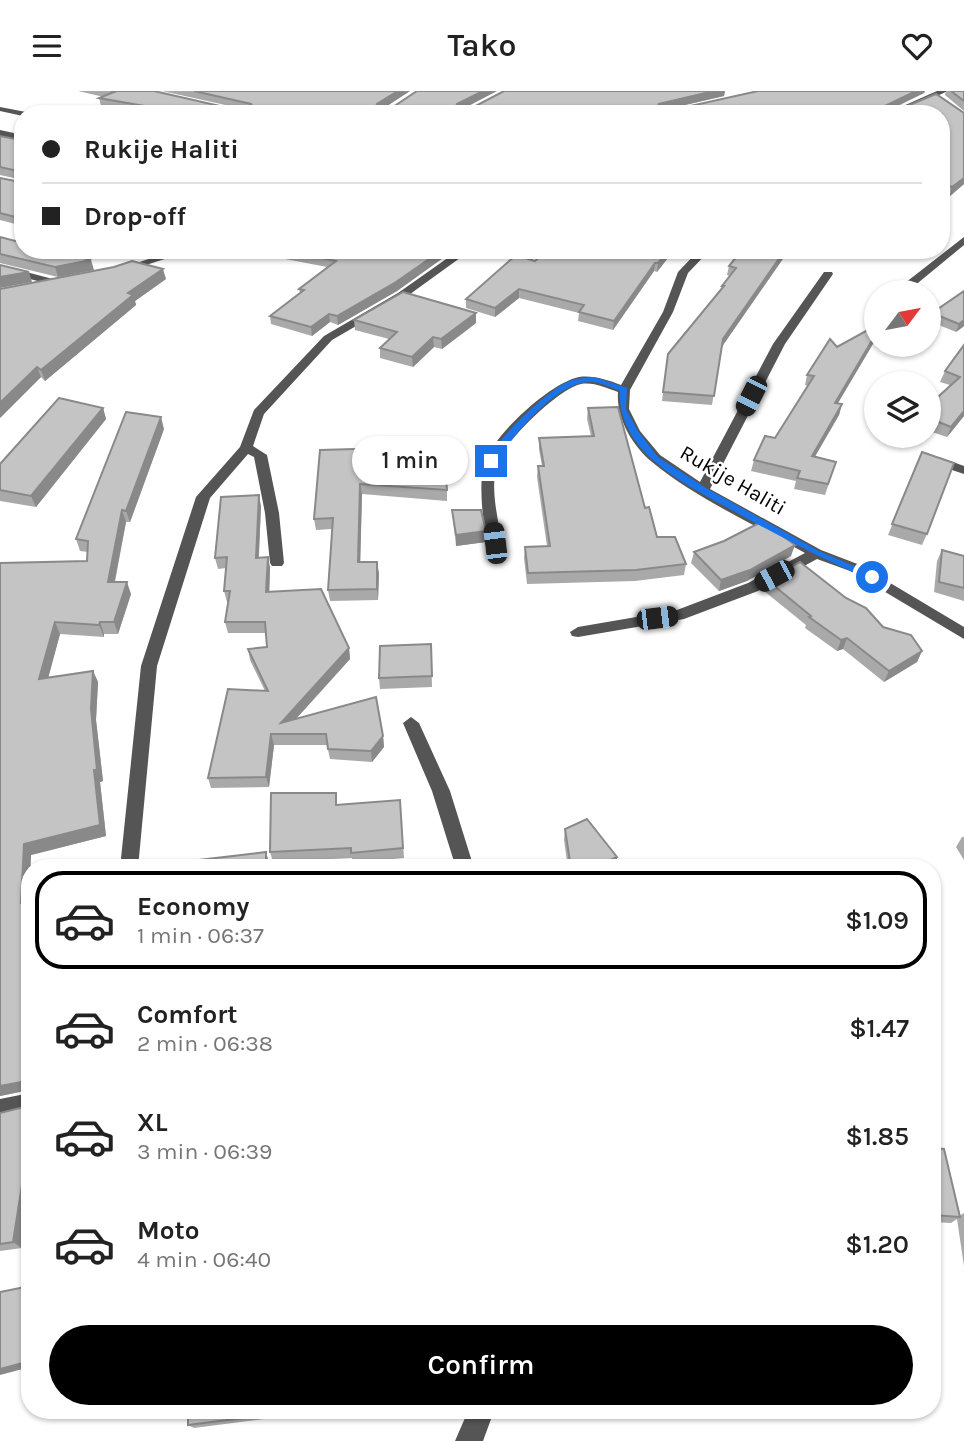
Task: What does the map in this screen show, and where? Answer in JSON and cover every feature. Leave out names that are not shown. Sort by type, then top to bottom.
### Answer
[{"type":"street","points":[[909,105],[937,92],[945,102]]},
{"type":"street","points":[[950,251],[964,240]]},
{"type":"street","points":[[105,274],[157,259]]},
{"type":"street","points":[[130,859],[149,666],[203,498],[246,448],[258,413],[328,338],[402,295],[453,259]]},
{"type":"street","points":[[495,543],[489,493],[491,461],[511,435],[558,390],[572,382],[594,380],[624,390],[668,312],[683,272],[696,259]]},
{"type":"street","points":[[915,280],[941,259]]},
{"type":"street","points":[[0,268],[66,282],[36,288]]},
{"type":"street","points":[[703,490],[779,344],[828,274]]},
{"type":"street","name":"Rukije Haliti","points":[[624,390],[622,409],[634,432],[655,458],[703,490],[816,553],[855,568],[964,634]]},
{"type":"street","points":[[246,448],[260,455],[263,464],[277,563]]},
{"type":"street","points":[[939,461],[964,470]]},
{"type":"street","points":[[578,632],[679,615],[753,587],[816,553]]},
{"type":"street","points":[[411,723],[441,791],[462,859]]},
{"type":"street","points":[[0,1109],[21,1106]]},
{"type":"street","points":[[469,1441],[478,1419]]},
{"type":"building","points":[[111,91],[154,91],[215,105],[139,105],[99,98],[114,92]]},
{"type":"building","points":[[194,91],[398,91],[377,104],[252,105]]},
{"type":"building","points":[[417,91],[483,91],[457,104],[396,105]]},
{"type":"building","points":[[504,91],[714,91],[659,104],[478,105]]},
{"type":"building","points":[[758,91],[916,91],[887,105],[695,105]]},
{"type":"building","points":[[951,91],[964,91],[964,101]]},
{"type":"building","points":[[936,94],[964,113],[964,178],[952,187],[950,105],[910,105]]},
{"type":"building","points":[[0,136],[14,139],[14,170],[0,167]]},
{"type":"building","points":[[0,178],[14,181],[14,217],[0,213]]},
{"type":"building","points":[[0,237],[14,241],[14,257],[0,254]]},
{"type":"building","points":[[21,259],[91,260],[55,267]]},
{"type":"building","points":[[326,259],[429,259],[396,282],[337,316],[329,314],[311,327],[270,316],[304,290],[299,289],[336,261]]},
{"type":"building","points":[[511,259],[661,259],[655,263],[614,321],[579,312],[584,305],[519,289],[495,308],[466,299]]},
{"type":"building","points":[[735,259],[779,259],[723,339],[714,396],[663,392],[668,354],[724,286],[736,268],[729,266]]},
{"type":"building","points":[[132,261],[163,269],[128,293],[133,295],[41,370],[37,367],[0,403],[0,289],[114,267]]},
{"type":"building","points":[[0,265],[29,272],[0,277]]},
{"type":"building","points":[[964,291],[964,320],[959,324],[942,317],[942,306]]},
{"type":"building","points":[[403,292],[476,313],[441,339],[433,337],[412,357],[380,348],[397,332],[354,320]]},
{"type":"building","points":[[864,332],[864,354],[835,403],[842,404],[812,456],[836,462],[828,484],[797,478],[800,471],[754,460],[765,436],[775,438],[814,376],[807,375],[830,339],[837,347]]},
{"type":"building","points":[[964,345],[964,411],[951,427],[941,423],[941,394],[960,377],[945,371]]},
{"type":"building","points":[[59,398],[103,408],[31,496],[0,490],[0,464]]},
{"type":"building","points":[[618,407],[645,508],[649,507],[657,537],[675,537],[686,564],[636,570],[528,573],[525,547],[550,546],[538,466],[544,466],[539,438],[594,436],[588,408]]},
{"type":"building","points":[[126,412],[161,417],[126,511],[122,510],[108,582],[127,582],[114,622],[100,622],[99,625],[55,622],[39,679],[93,671],[91,709],[100,825],[24,844],[23,859],[21,859],[21,1082],[0,1086],[0,563],[87,561],[88,541],[76,539]]},
{"type":"building","points":[[390,448],[444,453],[447,490],[360,484],[358,562],[377,562],[377,589],[328,590],[333,518],[314,519],[320,450]]},
{"type":"building","points":[[922,452],[954,463],[927,534],[892,524]]},
{"type":"building","points":[[259,495],[256,558],[268,557],[266,592],[321,589],[349,648],[281,723],[376,697],[383,736],[371,751],[328,749],[326,734],[271,734],[266,777],[208,778],[228,689],[268,691],[248,649],[267,647],[265,622],[225,622],[230,591],[224,591],[227,557],[215,558],[221,497]]},
{"type":"building","points":[[452,510],[481,510],[486,531],[456,535]]},
{"type":"building","points":[[763,521],[795,545],[750,570],[721,580],[694,552],[724,541]]},
{"type":"building","points":[[942,550],[964,556],[964,588],[939,582]]},
{"type":"building","points":[[800,562],[846,598],[866,608],[883,627],[911,635],[922,651],[889,671],[847,638],[841,640],[809,617],[811,616],[767,580]]},
{"type":"building","points":[[431,644],[432,676],[379,678],[380,646]]},
{"type":"building","points":[[271,793],[336,793],[336,805],[400,800],[403,848],[351,853],[351,848],[270,852]]},
{"type":"building","points":[[587,819],[617,857],[570,859],[565,829]]},
{"type":"building","points":[[266,852],[266,859],[208,859]]},
{"type":"building","points":[[21,1108],[21,1191],[13,1242],[0,1244],[0,1113]]},
{"type":"building","points":[[941,1149],[944,1149],[960,1217],[941,1216]]},
{"type":"building","points":[[21,1288],[21,1363],[0,1369],[0,1292]]},
{"type":"building","points":[[188,1419],[235,1419],[188,1425]]},
{"type":"route","points":[[491,461],[511,435],[558,390],[572,382],[594,380],[624,390],[622,409],[634,432],[655,458],[703,490],[816,553],[872,577]]}]
